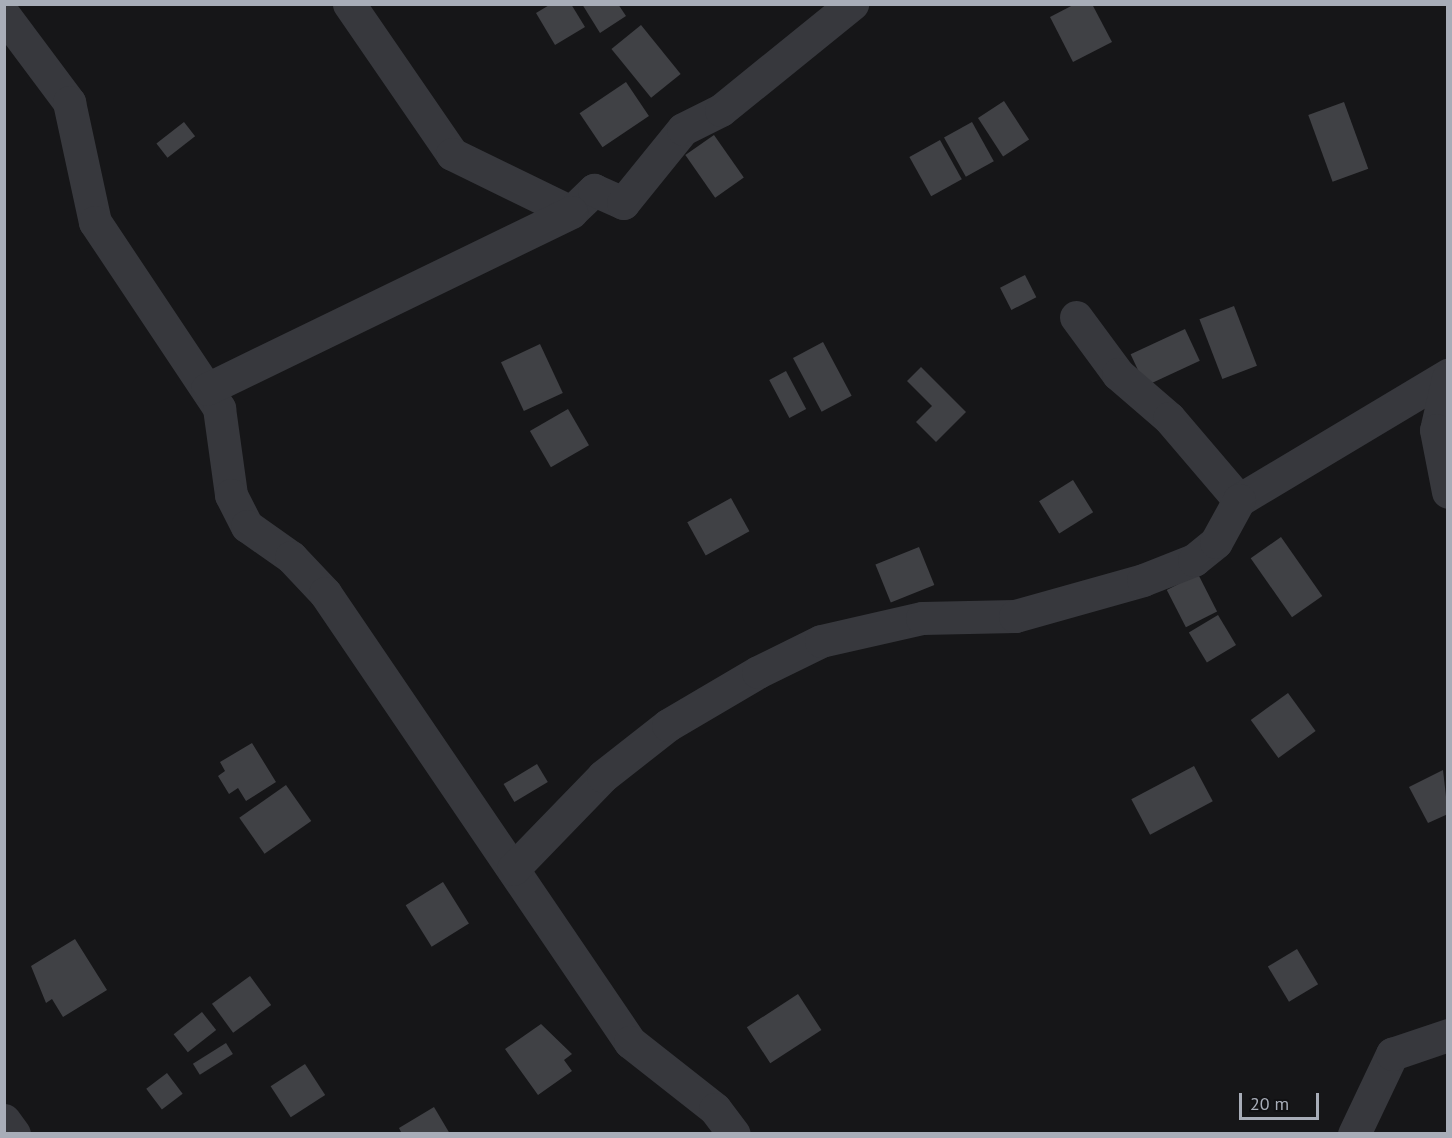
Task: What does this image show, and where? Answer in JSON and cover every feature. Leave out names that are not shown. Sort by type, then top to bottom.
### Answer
[{"type":"street","points":[[349,4],[452,154],[571,212]]},
{"type":"street","points":[[207,389],[571,212],[594,190],[623,203],[683,129],[721,110],[852,4]]},
{"type":"street","points":[[4,15],[69,102],[95,222],[219,408],[231,495],[247,526],[291,557],[325,593],[630,1042],[715,1109],[734,1134]]},
{"type":"street","points":[[1076,317],[1118,374],[1169,418],[1239,500]]},
{"type":"street","points":[[513,869],[603,776],[668,725],[758,672],[832,638],[922,618],[1015,616],[1143,580],[1194,560],[1216,542],[1239,500],[1448,377]]},
{"type":"street","points":[[1448,377],[1436,430],[1448,492]]},
{"type":"street","points":[[1354,1134],[1392,1053],[1448,1035]]},
{"type":"street","points":[[4,1120],[14,1134]]},
{"type":"building","points":[[551,4],[571,4],[585,27],[555,45],[536,13]]},
{"type":"building","points":[[582,4],[618,4],[626,16],[600,33]]},
{"type":"building","points":[[1075,4],[1092,4],[1112,42],[1073,62],[1050,17]]},
{"type":"building","points":[[641,25],[681,74],[651,98],[611,49]]},
{"type":"building","points":[[626,82],[649,116],[603,147],[580,113]]},
{"type":"building","points":[[1004,101],[1029,140],[1003,156],[978,118]]},
{"type":"building","points":[[1344,102],[1368,169],[1333,182],[1308,115]]},
{"type":"building","points":[[184,122],[195,136],[168,158],[156,144]]},
{"type":"building","points":[[972,122],[994,161],[966,177],[944,138]]},
{"type":"building","points":[[714,135],[744,178],[715,198],[685,155]]},
{"type":"building","points":[[940,140],[962,179],[931,196],[909,157]]},
{"type":"building","points":[[1025,275],[1036,297],[1011,310],[1000,288]]},
{"type":"building","points":[[1234,306],[1257,366],[1222,379],[1199,319]]},
{"type":"building","points":[[1185,329],[1200,361],[1145,386],[1131,354]]},
{"type":"building","points":[[823,342],[852,396],[822,412],[793,358]]},
{"type":"building","points":[[540,344],[563,393],[524,411],[501,362]]},
{"type":"building","points":[[921,367],[966,412],[936,442],[916,422],[932,406],[907,381]]},
{"type":"building","points":[[786,371],[806,409],[789,418],[769,380]]},
{"type":"building","points":[[568,409],[589,445],[551,467],[530,431]]},
{"type":"building","points":[[1073,480],[1093,512],[1059,533],[1039,501]]},
{"type":"building","points":[[731,498],[749,531],[706,555],[687,522]]},
{"type":"building","points":[[1281,537],[1322,596],[1292,617],[1251,558]]},
{"type":"building","points":[[919,547],[934,585],[891,603],[875,565]]},
{"type":"building","points":[[1198,574],[1217,611],[1186,627],[1167,590]]},
{"type":"building","points":[[1218,615],[1236,645],[1207,663],[1189,633]]},
{"type":"building","points":[[1288,693],[1316,731],[1278,758],[1251,720]]},
{"type":"building","points":[[252,743],[276,782],[246,801],[238,788],[229,794],[218,776],[225,771],[220,762]]},
{"type":"building","points":[[537,764],[548,782],[514,802],[504,784]]},
{"type":"building","points":[[1194,766],[1213,801],[1150,835],[1131,799]]},
{"type":"building","points":[[1443,770],[1448,814],[1428,823],[1409,787]]},
{"type":"building","points":[[286,785],[311,821],[265,854],[239,818]]},
{"type":"building","points":[[443,882],[469,924],[432,947],[406,905]]},
{"type":"building","points":[[75,939],[107,990],[63,1017],[52,999],[46,1003],[31,966]]},
{"type":"building","points":[[1297,949],[1318,984],[1289,1002],[1268,967]]},
{"type":"building","points":[[250,976],[271,1005],[233,1033],[212,1004]]},
{"type":"building","points":[[798,994],[821,1030],[770,1063],[747,1027]]},
{"type":"building","points":[[202,1012],[216,1030],[188,1052],[174,1034]]},
{"type":"building","points":[[541,1024],[572,1054],[564,1060],[572,1071],[538,1095],[505,1049]]},
{"type":"building","points":[[226,1043],[233,1054],[200,1075],[193,1064]]},
{"type":"building","points":[[305,1064],[325,1095],[291,1117],[271,1086]]},
{"type":"building","points":[[167,1073],[183,1094],[162,1109],[146,1089]]},
{"type":"building","points":[[434,1107],[450,1134],[402,1134],[399,1128]]}]
